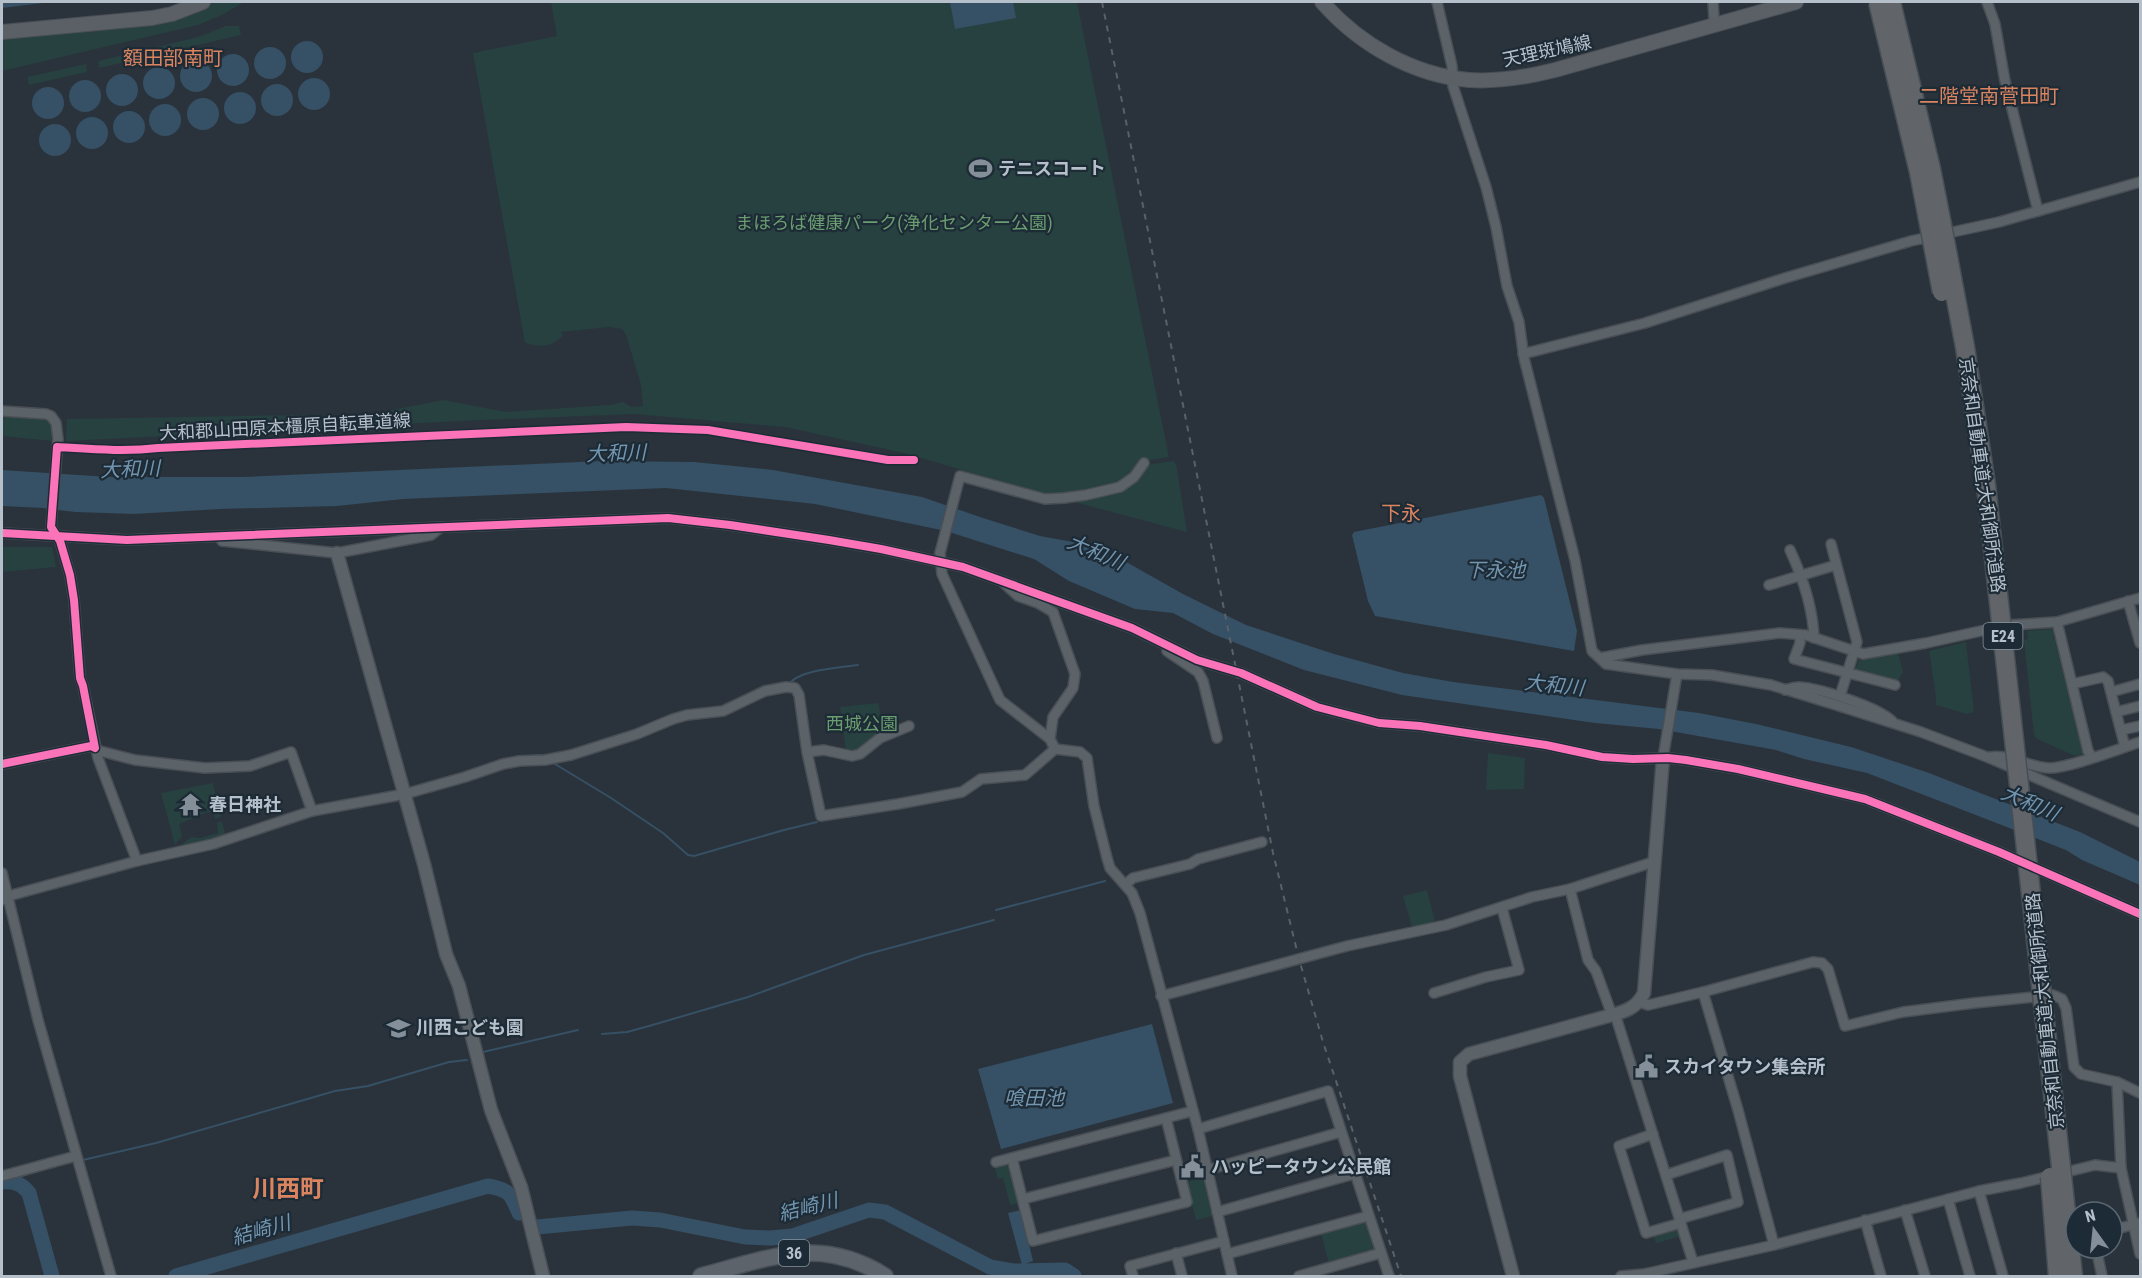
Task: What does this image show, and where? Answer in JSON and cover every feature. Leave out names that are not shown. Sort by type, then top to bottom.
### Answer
[{"type":"highway","name":"京奈和自動車道;大和御所道路","points":[[1878,2],[1929,224],[1953,349],[1973,486],[2051,1179],[2058,1276]]},
{"type":"highway","name":"京奈和自動車道;大和御所道路","points":[[1892,2],[1941,220],[1965,347],[1986,485],[2073,1276]]},
{"type":"main road","points":[[2,32],[152,18],[172,14],[203,2]]},
{"type":"main road","name":"天理斑鳩線","points":[[1322,2],[1339,20],[1377,49],[1406,64],[1468,80],[1526,77],[1796,2]]},
{"type":"main road","name":"36","points":[[701,1276],[776,1256],[805,1253],[843,1256],[878,1275]]},
{"type":"street","points":[[1437,2],[1452,66],[1453,86],[1486,188],[1507,286],[1519,322],[1523,354],[1575,560],[1592,651],[1606,664],[1676,677],[1712,675],[1771,685],[1988,757],[2140,822]]},
{"type":"street","points":[[1713,2],[1714,19],[1718,25]]},
{"type":"street","points":[[1988,2],[1995,24],[2005,81],[2038,211]]},
{"type":"street","points":[[1523,354],[1645,323],[1911,241],[1999,222],[2140,182]]},
{"type":"street","points":[[2,411],[51,416],[56,423],[58,439],[54,531],[60,541],[70,575],[80,678],[95,748],[137,861]]},
{"type":"street","points":[[1055,749],[1050,739],[1000,700],[994,692],[942,574],[940,558],[958,481],[960,476],[1045,499],[1064,498],[1120,487],[1134,477],[1144,463]]},
{"type":"street","points":[[2,533],[54,531],[127,540],[668,518],[730,525],[940,558],[1132,628],[1197,660],[1241,673],[1317,707],[1378,723],[1420,726],[1546,745],[1602,757],[1633,759],[1664,755],[1738,769],[1865,799],[1932,824],[2140,914]]},
{"type":"street","points":[[208,537],[225,542],[337,553],[431,535],[441,527]]},
{"type":"street","points":[[1831,544],[1857,642],[1840,696]]},
{"type":"street","points":[[1790,550],[1814,626],[1814,638]]},
{"type":"street","points":[[337,553],[405,794],[446,954],[459,986],[491,1110],[521,1186],[543,1276]]},
{"type":"street","points":[[1769,585],[1836,565]]},
{"type":"street","points":[[1000,579],[1018,596],[1038,603],[1053,612],[1072,663],[1075,674],[1073,688],[1053,717],[1050,739]]},
{"type":"street","points":[[1600,658],[1642,650],[1780,633],[1814,638],[1863,654],[1900,646],[1926,644],[2008,625],[2057,622],[2140,598]]},
{"type":"street","points":[[2128,601],[2140,644]]},
{"type":"street","points":[[2057,622],[2088,751],[2092,757]]},
{"type":"street","points":[[1800,635],[1800,643],[1794,659],[1895,685]]},
{"type":"street","points":[[1160,642],[1166,651],[1198,672],[1203,681],[1218,738]]},
{"type":"street","points":[[1514,1276],[1460,1076],[1460,1062],[1469,1054],[1614,1015],[1629,1010],[1639,1002],[1644,993],[1664,755],[1676,677]]},
{"type":"street","points":[[2072,684],[2103,677],[2108,681],[2125,747]]},
{"type":"street","points":[[2111,692],[2140,684]]},
{"type":"street","points":[[5,899],[12,894],[137,861],[213,844],[312,811],[405,794],[503,764],[545,760],[579,753],[637,734],[673,719],[723,711],[765,691],[786,687],[795,687],[799,695],[807,752],[820,816],[962,792],[981,779],[1025,775],[1055,749],[1080,752],[1087,758],[1094,806],[1110,868],[1126,884],[1140,913],[1198,1129],[1232,1276]]},
{"type":"street","points":[[1785,690],[1798,687],[1840,696],[1882,714],[1894,724]]},
{"type":"street","points":[[2116,712],[2140,706]]},
{"type":"street","points":[[807,752],[824,750],[852,756],[860,754],[886,734],[909,726]]},
{"type":"street","points":[[2121,730],[2140,726]]},
{"type":"street","points":[[1988,757],[2002,755],[2037,767],[2054,768],[2140,742]]},
{"type":"street","points":[[2,764],[91,746],[100,751],[135,760],[205,768],[250,766],[291,752],[312,811]]},
{"type":"street","points":[[1126,884],[1133,878],[1190,864],[1198,859],[1262,842]]},
{"type":"street","points":[[1161,996],[1347,946],[1446,925],[1532,897],[1570,888],[1650,863],[1655,864]]},
{"type":"street","points":[[2,873],[5,899],[111,1276]]},
{"type":"street","points":[[1570,888],[1588,960],[1596,972],[1614,1015],[1692,1262]]},
{"type":"street","points":[[1434,993],[1486,977],[1519,970],[1502,908]]},
{"type":"street","points":[[1639,1002],[1648,1005],[1813,962],[1822,963],[1828,969],[1845,1026],[1903,1012],[2053,995],[2062,999],[2066,1008],[2074,1067],[2081,1074],[2117,1083],[2140,1093]]},
{"type":"street","points":[[1703,992],[1738,1110],[1774,1245]]},
{"type":"street","points":[[2117,1083],[2121,1168],[2137,1223],[2140,1254]]},
{"type":"street","points":[[1198,1129],[1328,1091],[1389,1276]]},
{"type":"street","points":[[996,1162],[1193,1111]]},
{"type":"street","points":[[1012,1158],[1033,1240],[1187,1202],[1166,1118]]},
{"type":"street","points":[[1208,1170],[1341,1132]]},
{"type":"street","points":[[1653,1134],[1619,1146],[1646,1233],[1738,1202],[1727,1155],[1666,1175]]},
{"type":"street","points":[[2,1176],[76,1156]]},
{"type":"street","points":[[1023,1199],[1176,1160]]},
{"type":"street","points":[[1621,1276],[1644,1274],[1774,1245],[1979,1191],[2096,1165],[2121,1168]]},
{"type":"street","points":[[1217,1212],[1354,1173]]},
{"type":"street","points":[[1979,1191],[2003,1276]]},
{"type":"street","points":[[1948,1199],[1970,1276]]},
{"type":"street","points":[[1905,1210],[1925,1276]]},
{"type":"street","points":[[1227,1254],[1368,1216]]},
{"type":"street","points":[[1865,1220],[1881,1276]]},
{"type":"street","points":[[1133,1276],[1130,1266],[1224,1241]]},
{"type":"street","points":[[1176,1253],[1182,1276]]},
{"type":"street","points":[[1299,1276],[1381,1253]]},
{"type":"street","points":[[2099,1260],[2102,1276]]},
{"type":"green space","points":[[211,2],[244,2],[198,25],[2,71],[2,36],[187,14]]},
{"type":"green space","name":"まほろば健康パーク(浄化センター公園)","points":[[551,2],[1077,2],[1169,457],[1138,462],[1131,476],[1112,486],[1076,493],[1045,494],[904,453],[785,427],[634,414],[66,441],[67,419],[299,415],[351,418],[443,400],[506,412],[610,405],[623,402],[631,407],[643,406],[641,385],[626,335],[622,329],[609,327],[561,332],[563,335],[550,344],[541,346],[525,343],[473,53],[557,36]]},
{"type":"green space","points":[[226,26],[239,26],[241,35],[99,68],[98,61],[198,37]]},
{"type":"green space","points":[[86,64],[87,72],[29,85],[27,77]]},
{"type":"green space","points":[[2,417],[46,417],[51,422],[52,441],[2,436]]},
{"type":"green space","points":[[1173,461],[1176,464],[1187,532],[1067,500],[1098,496],[1146,465]]},
{"type":"green space","points":[[2,547],[52,547],[56,567],[2,572]]},
{"type":"green space","points":[[2052,629],[2083,754],[2075,756],[2037,739],[2034,735],[2024,640],[2028,639],[2027,631]]},
{"type":"green space","points":[[1966,642],[1974,712],[1967,714],[1936,705],[1929,651]]},
{"type":"green space","points":[[1898,653],[1903,672],[1897,683],[1854,671],[1859,660]]},
{"type":"green space","name":"西城公園","points":[[878,703],[885,732],[857,752],[846,751],[840,707]]},
{"type":"green space","points":[[1488,753],[1525,758],[1524,789],[1486,790]]},
{"type":"green space","name":"春日神社","points":[[213,783],[221,817],[215,819],[213,812],[208,812],[179,824],[182,836],[175,845],[161,793]]},
{"type":"green space","points":[[222,821],[225,834],[193,845],[179,847],[191,837],[200,838],[218,833],[217,823]]},
{"type":"green space","points":[[1427,890],[1436,925],[1413,930],[1403,896]]},
{"type":"green space","points":[[1002,1163],[1010,1168],[1020,1203],[1010,1205],[1003,1178],[998,1179],[994,1165]]},
{"type":"green space","points":[[1203,1177],[1212,1216],[1196,1220],[1186,1182]]},
{"type":"green space","points":[[1361,1221],[1366,1223],[1375,1251],[1329,1264],[1321,1232]]},
{"type":"green space","points":[[1674,1228],[1680,1229],[1682,1236],[1656,1243],[1653,1234]]},
{"type":"water","points":[[2,2],[51,2],[2,8]]},
{"type":"water","points":[[950,2],[1013,2],[1016,18],[955,29]]},
{"type":"water","points":[[307,41],[318,46],[323,57],[318,68],[307,73],[296,68],[291,57],[296,46]]},
{"type":"water","points":[[270,47],[281,52],[286,63],[281,74],[270,79],[259,74],[254,63],[259,52]]},
{"type":"water","points":[[233,54],[244,59],[249,70],[244,81],[233,86],[222,81],[217,70],[222,59]]},
{"type":"water","points":[[196,60],[207,65],[212,76],[207,87],[196,92],[185,87],[180,76],[185,65]]},
{"type":"water","points":[[159,67],[170,72],[175,83],[170,94],[159,99],[148,94],[143,83],[148,72]]},
{"type":"water","points":[[122,74],[133,79],[138,90],[133,101],[122,106],[111,101],[106,90],[111,79]]},
{"type":"water","points":[[314,78],[325,83],[330,94],[325,105],[314,110],[303,105],[298,94],[303,83]]},
{"type":"water","points":[[85,80],[96,85],[101,96],[96,107],[85,112],[74,107],[69,96],[74,85]]},
{"type":"water","points":[[277,84],[288,89],[293,100],[288,111],[277,116],[266,111],[261,100],[266,89]]},
{"type":"water","points":[[48,87],[59,92],[64,103],[59,114],[48,119],[37,114],[32,103],[37,92]]},
{"type":"water","points":[[240,92],[251,97],[256,108],[251,119],[240,124],[229,119],[224,108],[229,97]]},
{"type":"water","points":[[203,98],[214,103],[219,114],[214,125],[203,130],[192,125],[187,114],[192,103]]},
{"type":"water","points":[[165,104],[176,109],[181,120],[176,131],[165,136],[154,131],[149,120],[154,109]]},
{"type":"water","points":[[129,111],[140,116],[145,127],[140,138],[129,143],[118,138],[113,127],[118,116]]},
{"type":"water","points":[[92,117],[103,122],[108,133],[103,144],[92,149],[81,144],[76,133],[81,122]]},
{"type":"water","points":[[55,124],[66,129],[71,140],[66,151],[55,156],[44,151],[39,140],[44,129]]},
{"type":"water","name":"大和川","points":[[601,461],[694,462],[773,470],[922,497],[1040,536],[1073,542],[1128,563],[1183,594],[1246,625],[1334,654],[1403,673],[1453,682],[1699,713],[1851,747],[1929,773],[2080,832],[2140,862],[2140,885],[2082,860],[2066,850],[1867,773],[1804,759],[1776,750],[1659,729],[1595,723],[1402,695],[1304,670],[1213,634],[1173,613],[1135,609],[1069,581],[1034,559],[946,531],[815,504],[666,488],[403,499],[337,506],[134,514],[2,506],[2,470],[109,477],[242,477]]},
{"type":"water","name":"下永池","points":[[1541,495],[1544,498],[1577,631],[1574,651],[1375,616],[1368,601],[1352,535],[1354,532]]},
{"type":"water","name":"喰田池","points":[[1152,1024],[1173,1103],[1001,1149],[978,1069]]},
{"type":"water","points":[[1021,1210],[1033,1261],[1022,1265],[1008,1213]]},
{"type":"waterway","points":[[791,682],[813,672],[858,665]]},
{"type":"waterway","points":[[526,756],[550,755]]},
{"type":"waterway","points":[[555,764],[663,833],[688,855],[694,856],[817,822]]},
{"type":"waterway","points":[[845,817],[864,814]]},
{"type":"waterway","points":[[207,841],[228,834]]},
{"type":"waterway","points":[[996,910],[1105,881]]},
{"type":"waterway","points":[[602,1034],[627,1032],[649,1026],[748,997],[864,955],[994,920]]},
{"type":"waterway","points":[[483,1052],[578,1030]]},
{"type":"waterway","points":[[83,1160],[156,1143],[335,1091],[368,1086],[449,1062],[467,1060]]},
{"type":"waterway","points":[[10,1182],[15,1178],[63,1164]]},
{"type":"waterway","name":"結崎川","points":[[2,1182],[17,1183],[29,1193],[52,1276]]},
{"type":"waterway","name":"結崎川","points":[[176,1276],[488,1186],[501,1189],[509,1194],[519,1213]]},
{"type":"waterway","name":"結崎川","points":[[537,1227],[632,1218],[660,1220],[745,1237],[771,1238],[792,1236],[869,1210],[885,1212],[990,1267],[1013,1271],[1065,1270],[1074,1276]]},
{"type":"railway","points":[[1102,2],[1273,853],[1299,959],[1323,1042],[1401,1276]]},
{"type":"cycle path","name":"大和郡山田原本橿原自転車道線","points":[[2,764],[91,746],[95,748],[80,678],[70,575],[60,541],[51,527],[57,447],[133,450],[626,427],[708,430],[888,460],[914,460]]},
{"type":"cycle path","points":[[2,533],[127,540],[668,518],[730,525],[881,549],[963,567],[1132,628],[1197,660],[1241,673],[1317,707],[1379,723],[1420,726],[1546,745],[1602,757],[1686,760],[1738,769],[1865,799],[1999,852],[2140,914]]},
{"type":"place","name":"テニスコート","points":[[980,169]]},
{"type":"place","name":"春日神社","points":[[191,805]]},
{"type":"place","name":"川西こども園","points":[[398,1028]]},
{"type":"place","name":"スカイタウン集会所","points":[[1646,1067]]},
{"type":"place","name":"ハッピータウン公民館","points":[[1193,1167]]},
{"type":"district","name":"額田部南町","points":[[173,58]]},
{"type":"district","name":"二階堂南菅田町","points":[[1989,96]]},
{"type":"district","name":"下永","points":[[1401,513]]},
{"type":"district","name":"川西町","points":[[288,1189]]}]
